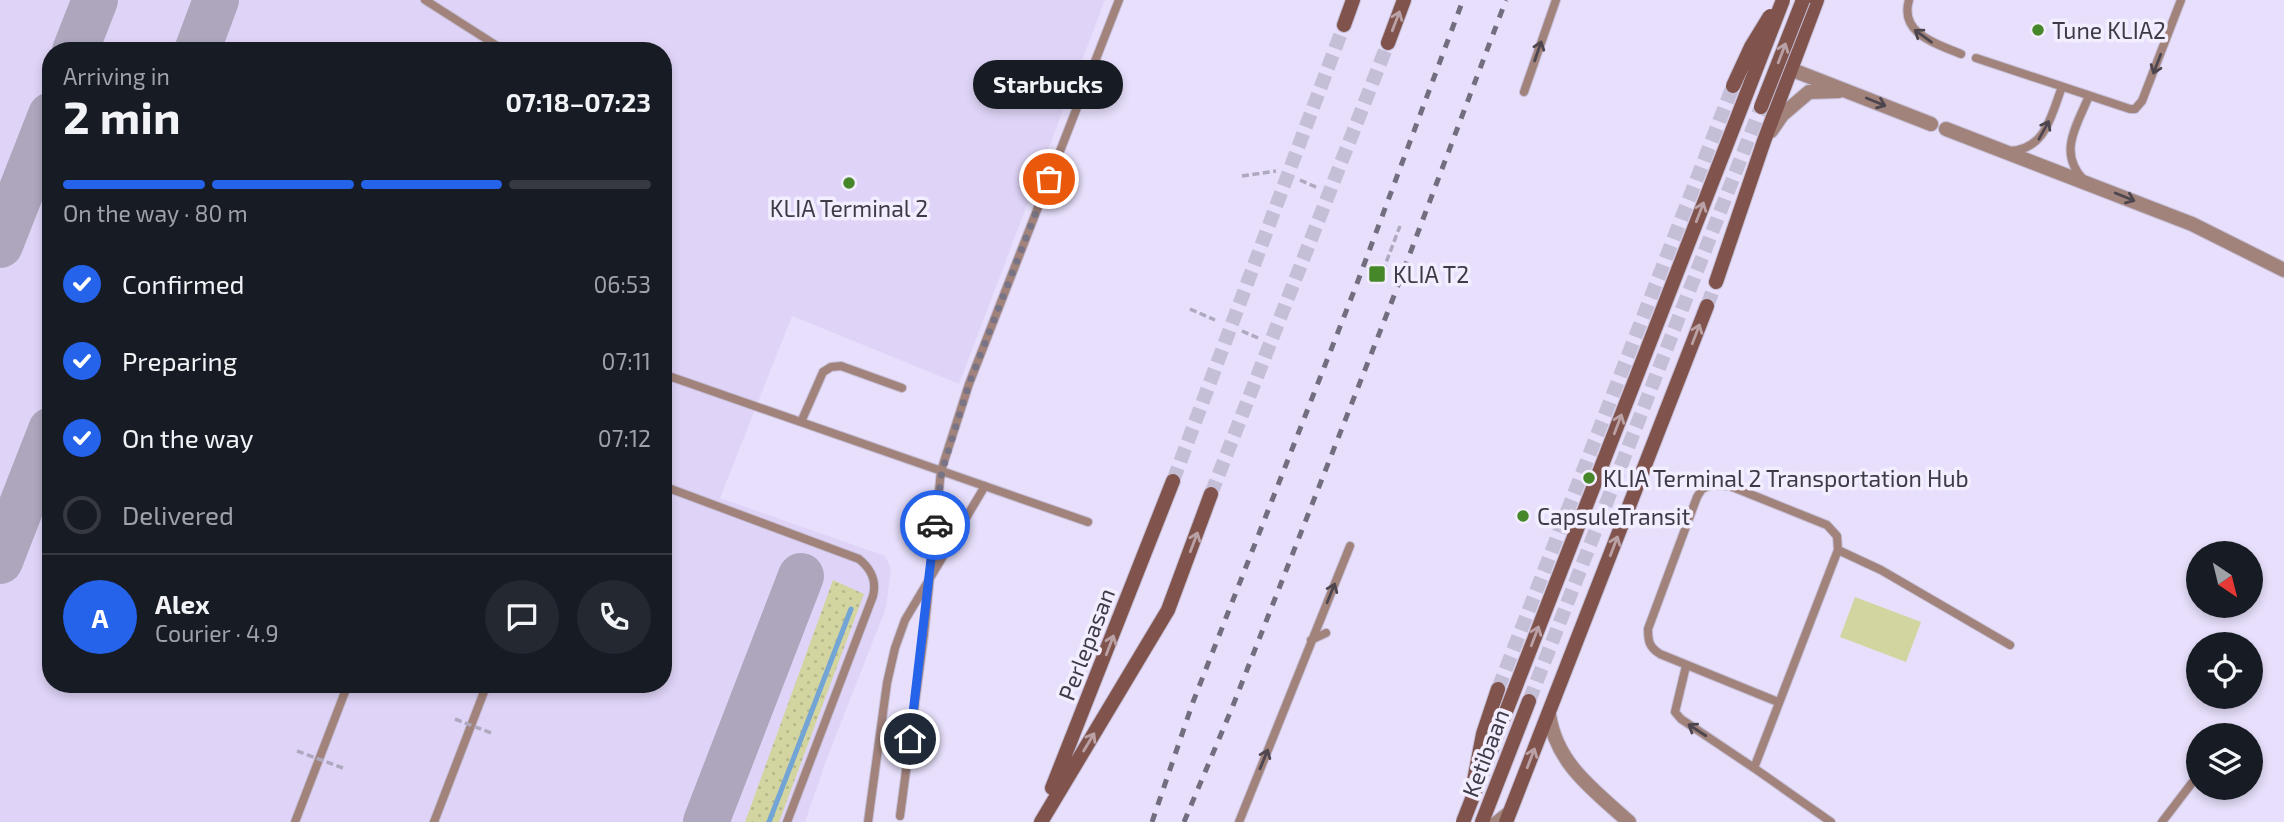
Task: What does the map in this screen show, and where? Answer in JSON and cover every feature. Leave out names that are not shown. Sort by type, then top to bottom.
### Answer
[{"type":"main road","points":[[1344,25],[1353,0]]},
{"type":"main road","points":[[1388,43],[1404,0]]},
{"type":"main road","points":[[1733,86],[1751,47],[1783,0]]},
{"type":"main road","points":[[1464,822],[1783,0]]},
{"type":"main road","points":[[1761,108],[1802,0]]},
{"type":"main road","points":[[1716,282],[1764,141],[1817,0]]},
{"type":"main road","points":[[1506,822],[1707,306]]},
{"type":"main road","name":"Perlepasan","points":[[1040,822],[1173,481]]},
{"type":"main road","points":[[1040,822],[1168,610],[1211,494]]},
{"type":"main road","points":[[1464,822],[1483,734],[1498,689]]},
{"type":"main road","name":"Ketibaan","points":[[1482,822],[1529,701]]},
{"type":"street","points":[[1790,69],[1931,124]]},
{"type":"street","points":[[1764,141],[1782,116],[1809,92],[1846,90]]},
{"type":"street","points":[[1946,129],[2192,223],[2284,270]]},
{"type":"street","points":[[1549,714],[1555,741],[1569,765],[1629,822]]},
{"type":"lane","points":[[425,0],[491,42]]},
{"type":"lane","points":[[899,820],[924,635],[942,471],[969,384],[1119,0]]},
{"type":"lane","points":[[1524,92],[1556,0]]},
{"type":"lane","points":[[1909,0],[1908,13],[1914,30],[1929,41],[1961,54]]},
{"type":"lane","points":[[1976,58],[2130,109],[2140,106],[2181,0]]},
{"type":"lane","points":[[2007,151],[2024,148],[2045,134],[2062,87]]},
{"type":"lane","points":[[1761,108],[1781,94]]},
{"type":"lane","points":[[2085,181],[2073,168],[2070,152],[2088,96]]},
{"type":"lane","points":[[802,422],[823,372],[831,366],[841,366],[902,388]]},
{"type":"lane","points":[[672,377],[1088,522]]},
{"type":"lane","points":[[1754,768],[1838,550],[1837,536],[1827,525],[1730,485],[1711,485],[1702,489],[1697,497],[1648,629],[1648,641],[1653,649],[1686,666],[1778,702]]},
{"type":"lane","points":[[868,822],[887,682],[895,648],[905,620],[985,486]]},
{"type":"lane","points":[[672,489],[859,559],[871,571],[874,580],[873,596],[787,822]]},
{"type":"lane","points":[[1239,822],[1350,546]]},
{"type":"lane","points":[[1838,550],[1881,570],[2010,645]]},
{"type":"lane","points":[[1311,640],[1326,633]]},
{"type":"lane","points":[[1686,666],[1675,712],[1681,719],[1831,822]]},
{"type":"lane","points":[[295,822],[345,693]]},
{"type":"lane","points":[[434,822],[484,693]]},
{"type":"lane","points":[[2162,822],[2186,791]]},
{"type":"lane","points":[[1493,822],[1504,815],[1516,799]]},
{"type":"path","points":[[1242,176],[1276,171]]},
{"type":"path","points":[[1300,180],[1318,188]]},
{"type":"path","points":[[1378,281],[1400,226]]},
{"type":"path","points":[[1190,309],[1215,320]]},
{"type":"path","points":[[1242,331],[1258,338]]},
{"type":"path","points":[[455,719],[494,734]]},
{"type":"path","points":[[297,751],[343,768]]},
{"type":"shaded area","points":[[0,0],[1105,0],[959,384],[792,316],[720,498],[885,556],[891,568],[886,608],[805,822],[0,822]]},
{"type":"green space","points":[[833,580],[864,594],[779,822],[745,822]]},
{"type":"green space","points":[[1855,597],[1921,622],[1906,662],[1840,637]]},
{"type":"waterway","points":[[769,822],[851,609]]},
{"type":"taxiway","points":[[79,42],[95,0]]},
{"type":"taxiway","points":[[200,42],[216,0]]},
{"type":"taxiway","points":[[0,245],[42,138]]},
{"type":"taxiway","points":[[0,561],[42,453]]},
{"type":"taxiway","points":[[706,822],[801,576]]},
{"type":"tunnel","points":[[1173,481],[1344,25]]},
{"type":"tunnel","points":[[1211,494],[1388,43]]},
{"type":"tunnel","points":[[1498,689],[1733,86]]},
{"type":"tunnel","points":[[1529,701],[1761,107]]},
{"type":"tunnel","points":[[1707,306],[1716,282]]},
{"type":"railway","points":[[1152,822],[1193,702],[1356,286],[1463,0]]},
{"type":"railway","points":[[1184,822],[1232,708],[1392,301],[1506,0]]},
{"type":"way so far","points":[[935,525],[942,471],[969,384],[1049,179]]},
{"type":"place","name":"Tune KLIA2","points":[[2038,30]]},
{"type":"place","name":"Starbucks","points":[[1049,179]]},
{"type":"place","name":"KLIA Terminal 2","points":[[849,183]]},
{"type":"place","name":"KLIA T2","points":[[1377,274]]},
{"type":"place","name":"KLIA Terminal 2 Transportation Hub","points":[[1589,478]]},
{"type":"place","name":"CapsuleTransit","points":[[1523,516]]},
{"type":"route","points":[[910,739],[935,525]]}]
